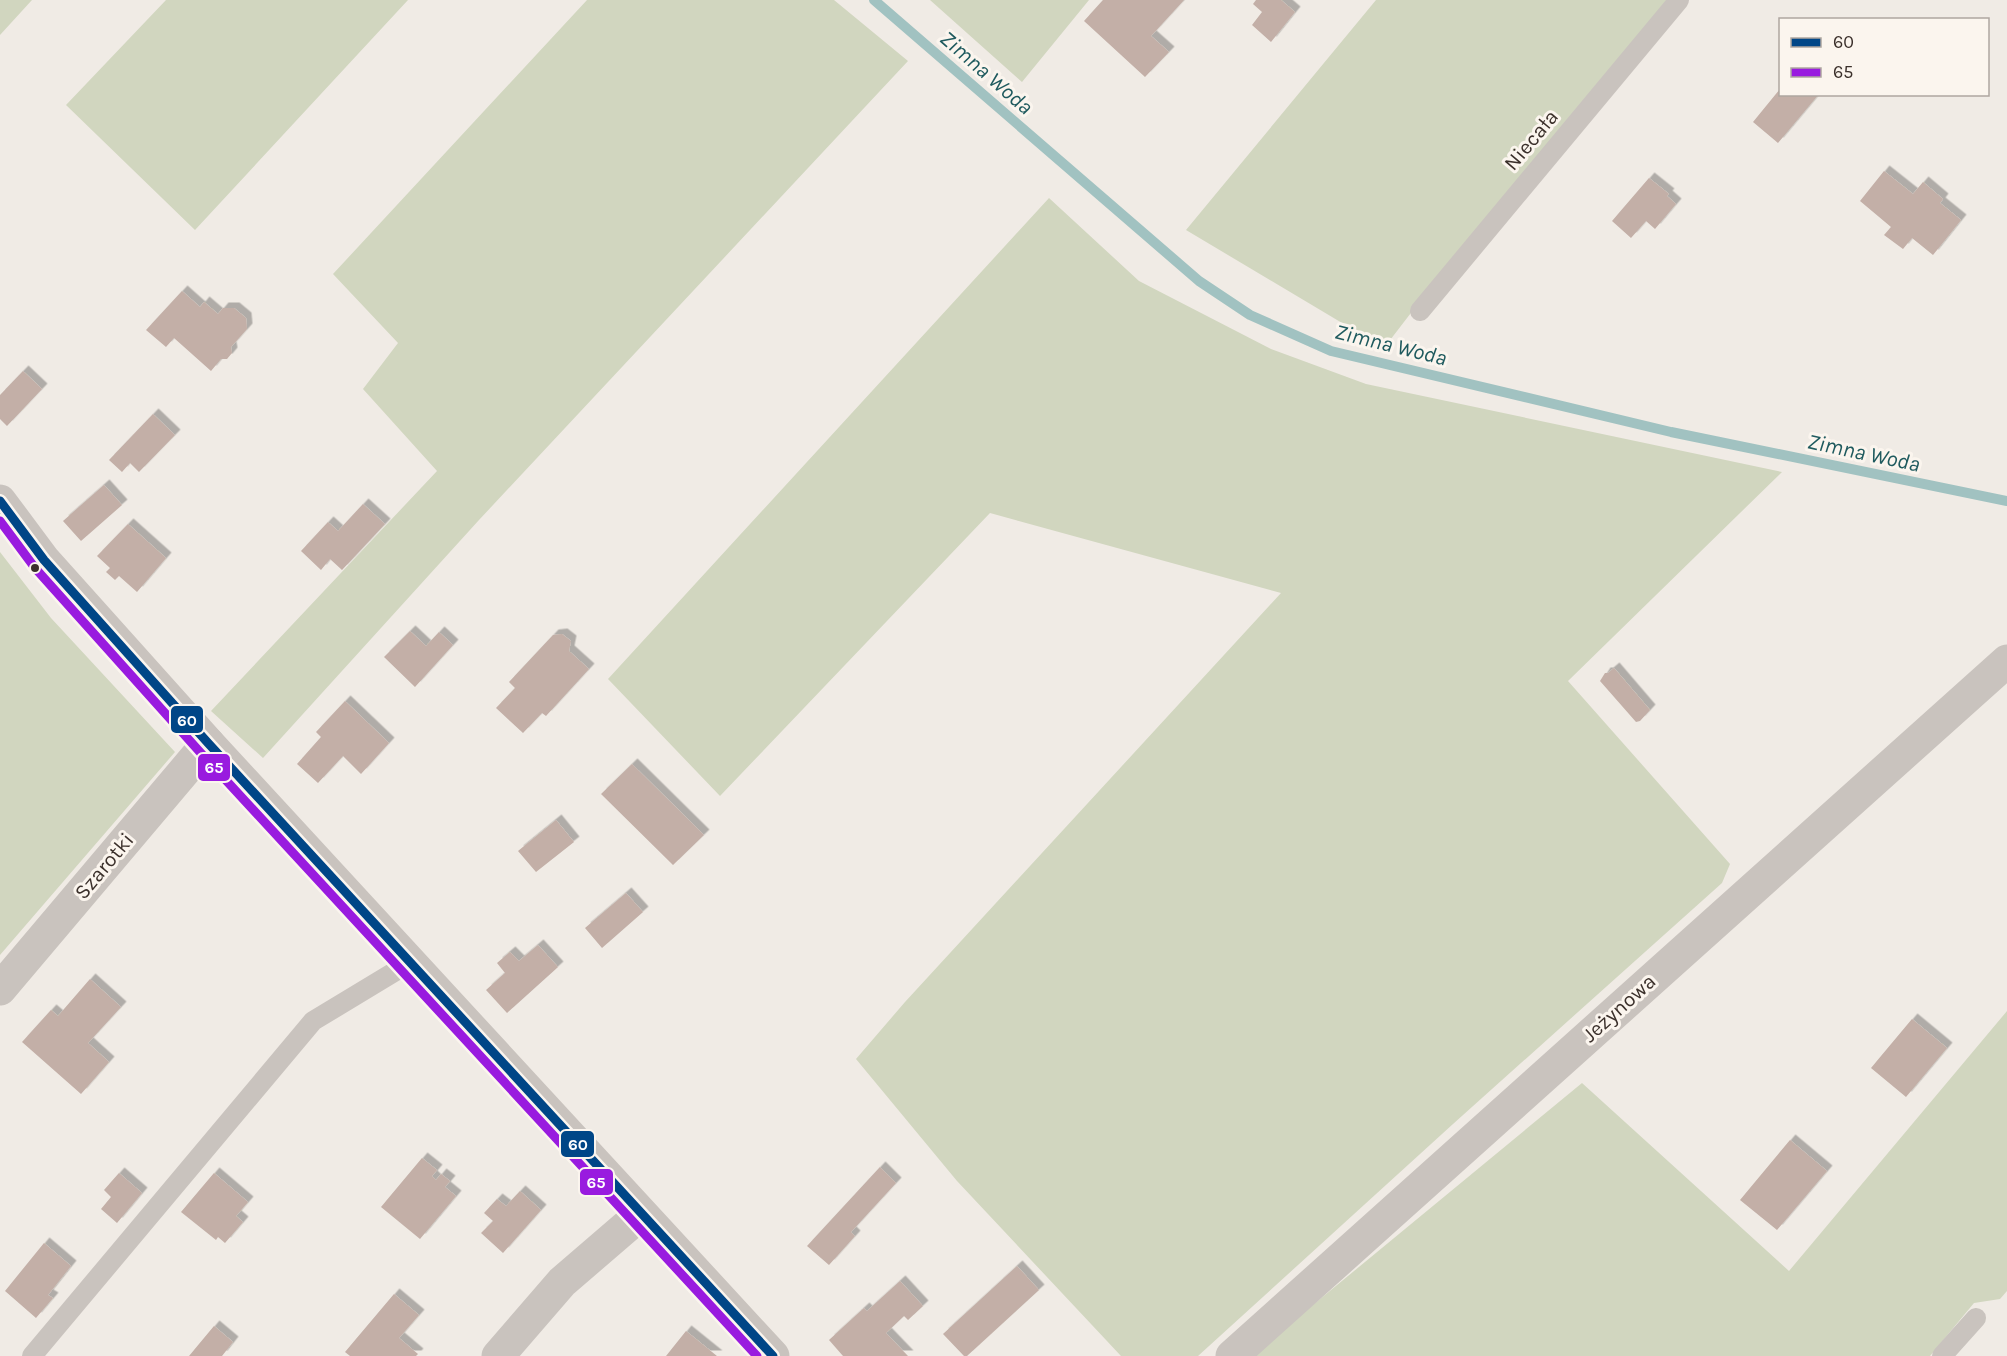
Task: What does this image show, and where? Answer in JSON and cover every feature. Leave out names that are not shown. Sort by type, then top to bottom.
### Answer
[{"type":"street","points":[[0,501],[44,560],[208,743],[773,1356]]},
{"type":"street","name":"Jeżynowa","points":[[1232,1356],[2007,661]]},
{"type":"street","name":"Szarotki","points":[[0,989],[208,743]]},
{"type":"street","points":[[498,1356],[562,1281],[641,1214]]},
{"type":"lane","name":"Niecała","points":[[1420,311],[1679,0]]},
{"type":"lane","points":[[32,1356],[313,1021],[409,963]]},
{"type":"lane","points":[[1942,1356],[1976,1318]]},
{"type":"green space","points":[[0,0],[32,0],[0,35]]},
{"type":"green space","points":[[166,0],[408,0],[195,230],[66,105]]},
{"type":"green space","points":[[587,0],[834,0],[908,61],[479,520],[263,758],[211,711],[437,471],[363,389],[398,343],[333,274]]},
{"type":"green space","points":[[930,0],[1089,0],[1022,82]]},
{"type":"green space","points":[[1376,0],[1669,0],[1450,262],[1384,348],[1186,230]]},
{"type":"green space","points":[[1049,198],[1139,281],[1271,349],[1366,384],[1782,472],[1568,681],[1730,864],[1722,883],[1198,1356],[1121,1356],[957,1181],[856,1059],[905,1002],[1281,593],[990,513],[720,796],[608,679]]},
{"type":"green space","points":[[0,552],[51,618],[175,752],[0,955]]},
{"type":"green space","points":[[2007,1011],[2007,1291],[2000,1299],[1974,1303],[1930,1356],[1251,1356],[1582,1083],[1789,1271]]},
{"type":"building","points":[[1103,0],[1184,0],[1151,36],[1169,52],[1145,77],[1084,21]]},
{"type":"building","points":[[1256,0],[1281,0],[1295,12],[1271,42],[1252,25],[1262,12],[1253,4]]},
{"type":"building","points":[[1779,90],[1779,96],[1817,96],[1778,143],[1753,122]]},
{"type":"building","points":[[1884,171],[1913,194],[1923,182],[1943,199],[1940,203],[1961,220],[1933,255],[1912,238],[1903,249],[1884,235],[1891,227],[1860,201]]},
{"type":"building","points":[[1649,178],[1669,194],[1667,196],[1676,204],[1655,229],[1646,221],[1631,238],[1612,221]]},
{"type":"building","points":[[182,291],[200,307],[204,302],[218,314],[223,308],[234,308],[246,318],[247,329],[231,347],[232,353],[227,359],[221,359],[211,371],[174,338],[166,347],[146,330]]},
{"type":"building","points":[[23,371],[42,389],[7,426],[0,419],[0,395]]},
{"type":"building","points":[[153,414],[175,435],[139,472],[130,463],[122,472],[109,460]]},
{"type":"building","points":[[104,485],[122,505],[81,541],[63,521]]},
{"type":"building","points":[[363,504],[385,524],[342,570],[330,559],[321,570],[301,551],[328,522],[338,531]]},
{"type":"building","points":[[128,524],[166,558],[137,592],[119,576],[115,580],[106,572],[110,568],[97,556]]},
{"type":"building","points":[[410,631],[426,646],[439,632],[453,645],[415,687],[384,657]]},
{"type":"building","points":[[562,634],[571,641],[569,651],[589,669],[546,716],[542,713],[523,733],[496,708],[515,688],[509,682],[553,635]]},
{"type":"building","points":[[1614,668],[1650,710],[1640,721],[1636,722],[1600,681],[1605,673]]},
{"type":"building","points":[[345,701],[389,743],[361,774],[343,756],[318,783],[297,764],[321,737],[316,732]]},
{"type":"building","points":[[632,764],[704,835],[673,865],[601,794]]},
{"type":"building","points":[[556,820],[574,842],[536,872],[518,851]]},
{"type":"building","points":[[626,893],[643,912],[602,948],[585,928]]},
{"type":"building","points":[[538,945],[558,967],[507,1013],[486,990],[505,973],[497,963],[510,952],[519,961]]},
{"type":"building","points":[[90,979],[121,1007],[88,1043],[109,1062],[81,1094],[22,1042],[51,1010],[58,1016]]},
{"type":"building","points":[[1912,1019],[1947,1048],[1906,1097],[1871,1068]]},
{"type":"building","points":[[1790,1140],[1827,1171],[1777,1230],[1740,1200]]},
{"type":"building","points":[[422,1158],[437,1170],[432,1176],[436,1180],[441,1174],[450,1181],[445,1187],[456,1196],[420,1239],[381,1207]]},
{"type":"building","points":[[880,1167],[896,1183],[851,1232],[855,1236],[829,1265],[807,1246]]},
{"type":"building","points":[[119,1173],[142,1193],[117,1223],[101,1209],[111,1197],[104,1190]]},
{"type":"building","points":[[214,1173],[248,1202],[236,1216],[243,1222],[225,1243],[218,1237],[216,1240],[181,1212]]},
{"type":"building","points":[[520,1191],[541,1210],[503,1253],[481,1233],[493,1221],[484,1213],[497,1199],[506,1206]]},
{"type":"building","points":[[44,1243],[71,1266],[48,1295],[53,1298],[36,1318],[5,1291]]},
{"type":"building","points":[[1017,1266],[1039,1290],[967,1356],[964,1356],[943,1334]]},
{"type":"building","points":[[900,1281],[923,1306],[908,1320],[904,1316],[886,1333],[908,1356],[843,1356],[829,1340],[864,1308],[867,1311]]},
{"type":"building","points":[[394,1294],[419,1315],[399,1338],[418,1354],[416,1356],[350,1356],[345,1352]]},
{"type":"building","points":[[214,1326],[233,1342],[222,1356],[189,1356]]},
{"type":"building","points":[[686,1331],[717,1356],[666,1356]]},
{"type":"waterway","name":"Zimna Woda","points":[[874,0],[1199,281],[1250,315],[1331,351],[1671,432],[2007,501]]},
{"type":"transit line","name":"60","points":[[0,501],[44,560],[208,743],[773,1356]]},
{"type":"transit line","name":"65","points":[[0,521],[35,568],[199,751],[757,1356]]}]
